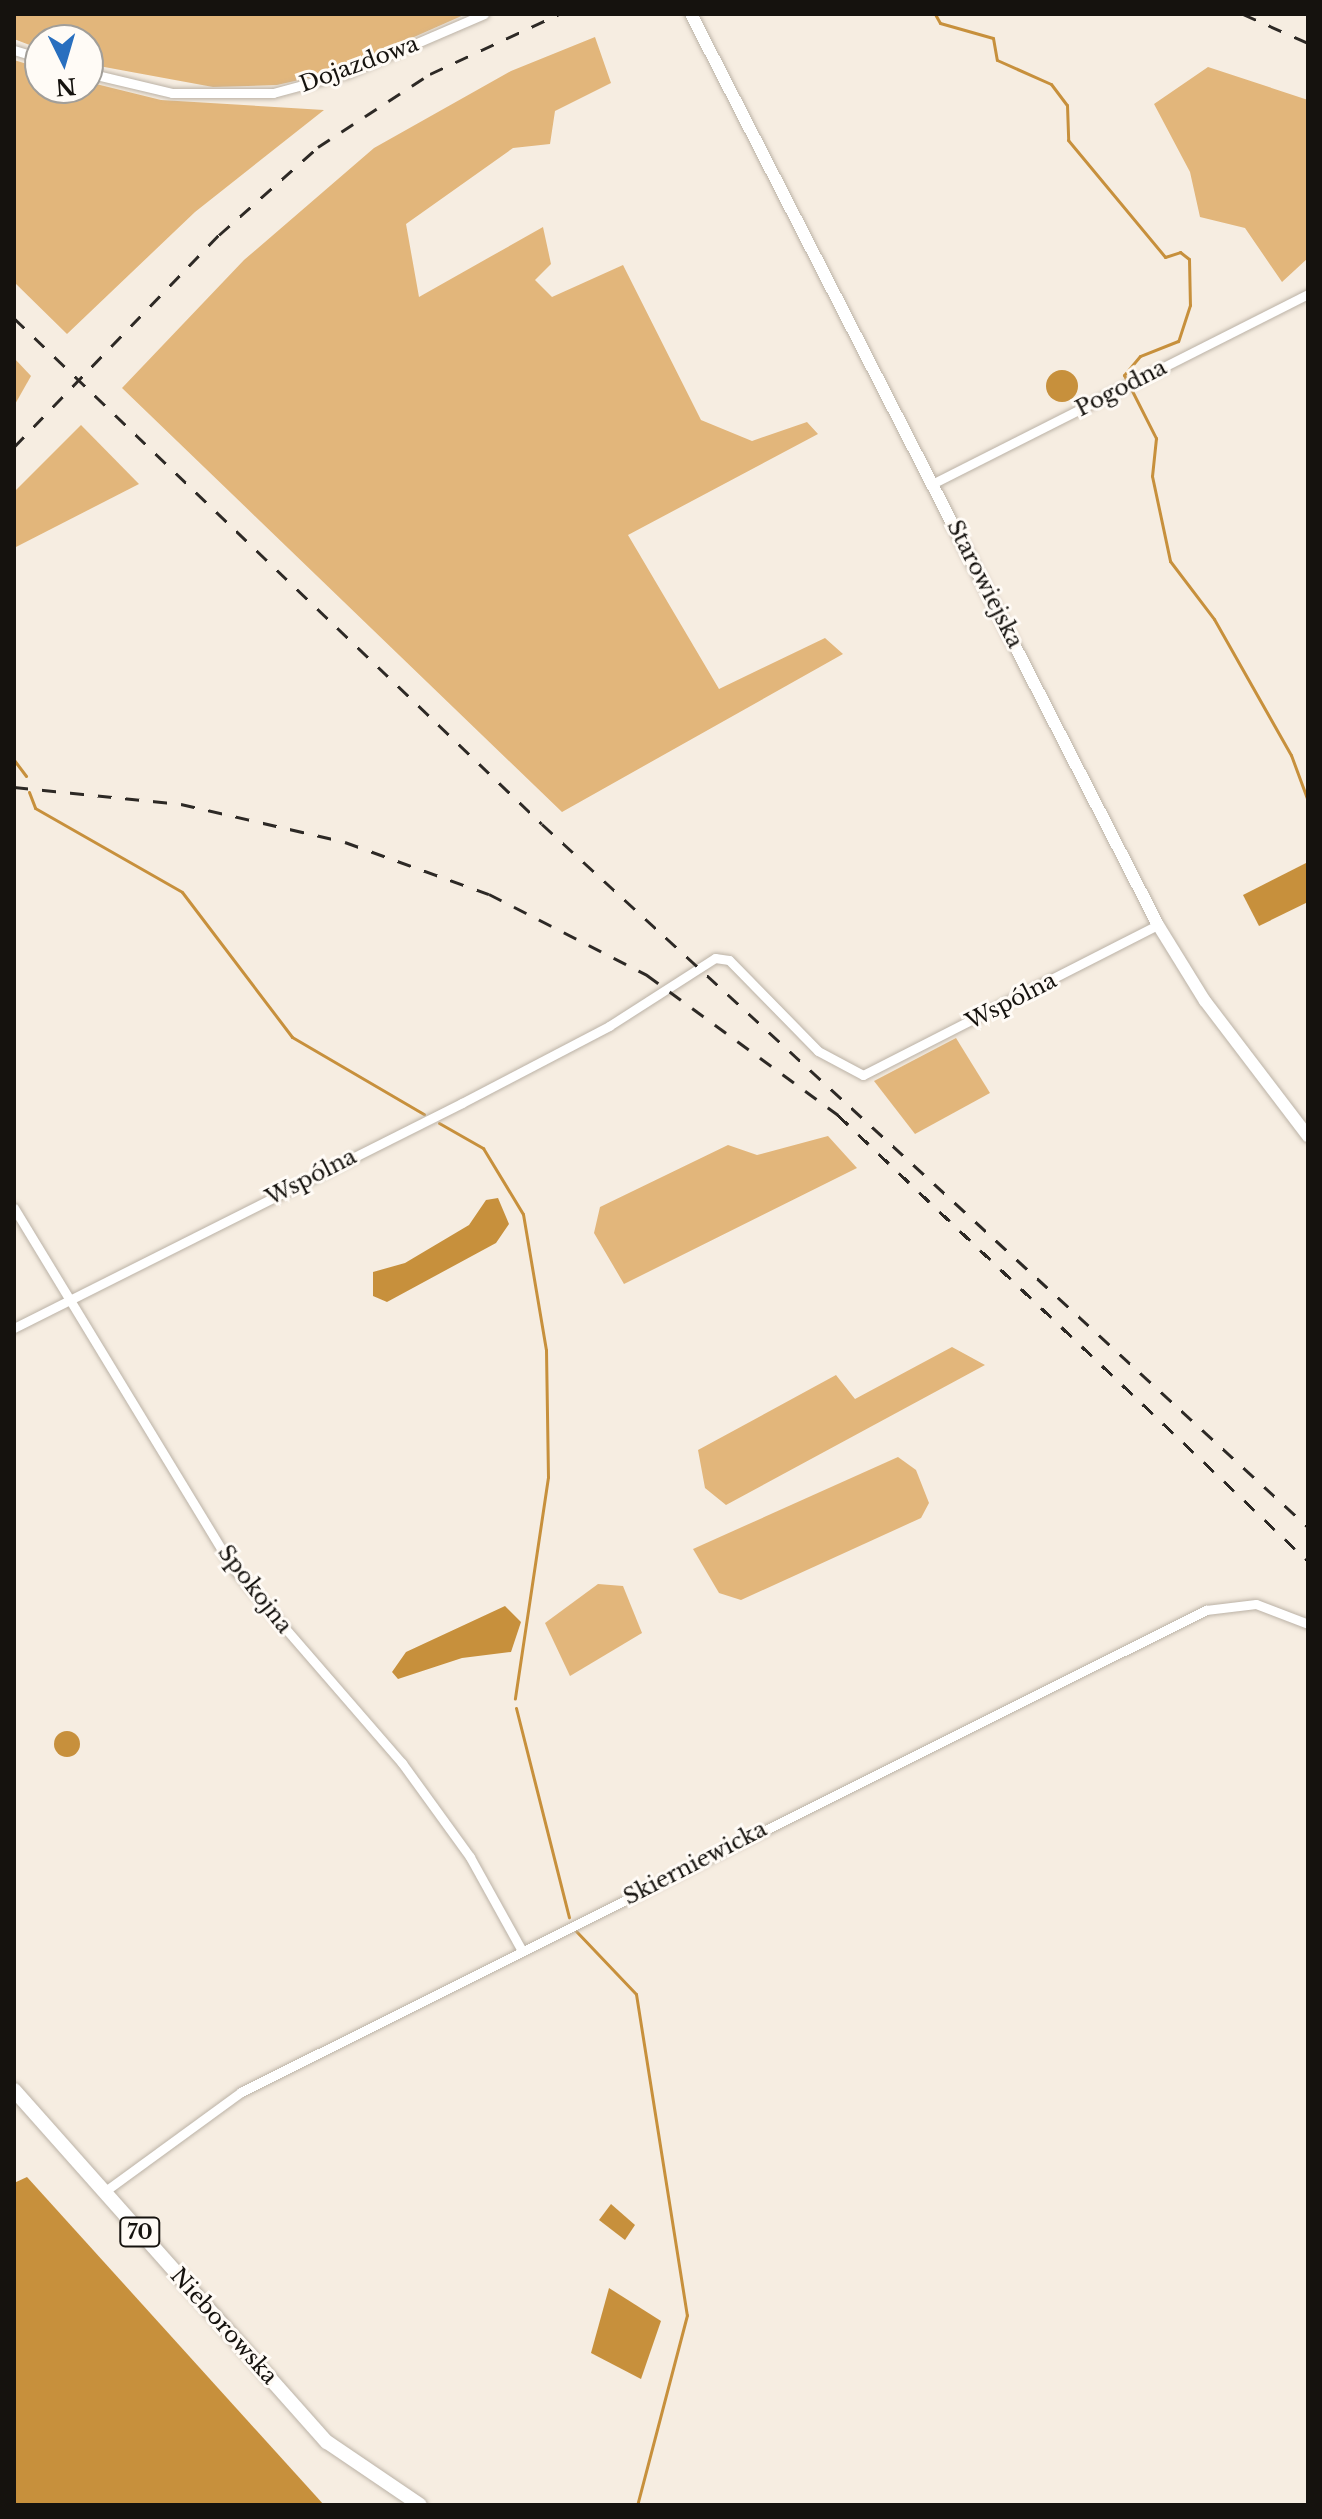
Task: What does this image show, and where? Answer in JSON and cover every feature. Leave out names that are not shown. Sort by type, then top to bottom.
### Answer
[{"type":"main road","name":"Nieborowska","points":[[14,2090],[336,2451],[420,2505]]},
{"type":"street","name":"Dojazdowa","points":[[104,77],[172,93],[273,93],[347,73],[484,14]]},
{"type":"street","name":"Starowiejska","points":[[691,14],[1158,925],[1205,1001],[1308,1136]]},
{"type":"street","name":"Pogodna","points":[[934,483],[1308,294]]},
{"type":"street","name":"Wspólna","points":[[14,1328],[609,1026],[721,957],[818,1051],[863,1075],[1158,925]]},
{"type":"street","name":"Spokojna","points":[[14,1208],[233,1568],[410,1774],[470,1857],[522,1951]]},
{"type":"street","name":"Skierniewicka","points":[[104,2192],[241,2092],[1206,1610],[1256,1604],[1308,1624]]},
{"type":"shaded area","points":[[14,14],[466,14],[335,72],[277,85],[213,87],[104,67],[104,24],[24,24],[24,43],[14,39]]},
{"type":"shaded area","points":[[595,37],[611,83],[555,111],[550,144],[513,148],[406,224],[419,297],[543,227],[551,264],[535,280],[552,297],[623,265],[701,420],[752,441],[807,422],[818,434],[628,535],[719,689],[825,638],[843,654],[562,812],[122,388],[244,260],[374,148],[511,71]]},
{"type":"shaded area","points":[[14,60],[24,63],[24,104],[104,104],[104,86],[161,100],[324,110],[195,212],[67,334],[14,282]]},
{"type":"shaded area","points":[[1208,67],[1308,100],[1308,258],[1282,282],[1245,228],[1200,217],[1190,172],[1154,104]]},
{"type":"shaded area","points":[[14,358],[31,376],[14,406]]},
{"type":"shaded area","points":[[1062,370],[1073,375],[1078,386],[1073,397],[1062,402],[1051,397],[1046,386],[1051,375]]},
{"type":"shaded area","points":[[81,425],[139,484],[14,548],[14,492]]},
{"type":"shaded area","points":[[1308,862],[1308,902],[1259,926],[1243,895]]},
{"type":"shaded area","points":[[956,1038],[990,1093],[915,1134],[874,1081]]},
{"type":"shaded area","points":[[828,1136],[857,1168],[624,1284],[594,1233],[600,1207],[728,1145],[757,1155]]},
{"type":"shaded area","points":[[498,1198],[509,1224],[496,1243],[387,1302],[373,1296],[373,1272],[405,1263],[469,1225],[486,1200]]},
{"type":"shaded area","points":[[952,1347],[985,1365],[726,1505],[705,1488],[698,1450],[836,1375],[855,1399]]},
{"type":"shaded area","points":[[898,1457],[916,1470],[929,1503],[921,1518],[741,1600],[719,1593],[693,1549]]},
{"type":"shaded area","points":[[598,1584],[623,1586],[642,1633],[570,1676],[545,1623]]},
{"type":"shaded area","points":[[505,1606],[521,1622],[511,1652],[462,1658],[398,1679],[392,1672],[406,1652]]},
{"type":"shaded area","points":[[67,1731],[76,1735],[80,1744],[76,1753],[67,1757],[58,1753],[54,1744],[58,1735]]},
{"type":"shaded area","points":[[27,2177],[324,2505],[14,2505],[14,2183]]},
{"type":"shaded area","points":[[611,2204],[635,2225],[625,2240],[599,2220]]},
{"type":"shaded area","points":[[609,2288],[661,2321],[641,2379],[591,2353]]},
{"type":"waterway","points":[[935,14],[940,23],[993,38],[997,60],[1051,84],[1067,105],[1068,140],[1165,257],[1180,252],[1189,259],[1190,305],[1178,341],[1140,356],[1124,375],[1156,438],[1152,476],[1170,561],[1214,619],[1291,755],[1308,801]]},
{"type":"waterway","points":[[14,760],[26,776]]},
{"type":"waterway","points":[[29,792],[35,808],[182,892],[292,1037],[424,1114]]},
{"type":"waterway","points":[[439,1123],[483,1148],[523,1214],[546,1350],[548,1477],[515,1699]]},
{"type":"waterway","points":[[516,1708],[569,1917]]},
{"type":"waterway","points":[[576,1931],[636,1994],[687,2315],[637,2505]]},
{"type":"railway","points":[[14,447],[219,235],[318,147],[430,74],[559,14]]},
{"type":"railway","points":[[1243,14],[1308,43]]},
{"type":"railway","points":[[14,318],[542,824],[1308,1527]]},
{"type":"railway","points":[[14,787],[181,804],[345,842],[489,894],[647,975],[838,1115],[1308,1561]]}]
